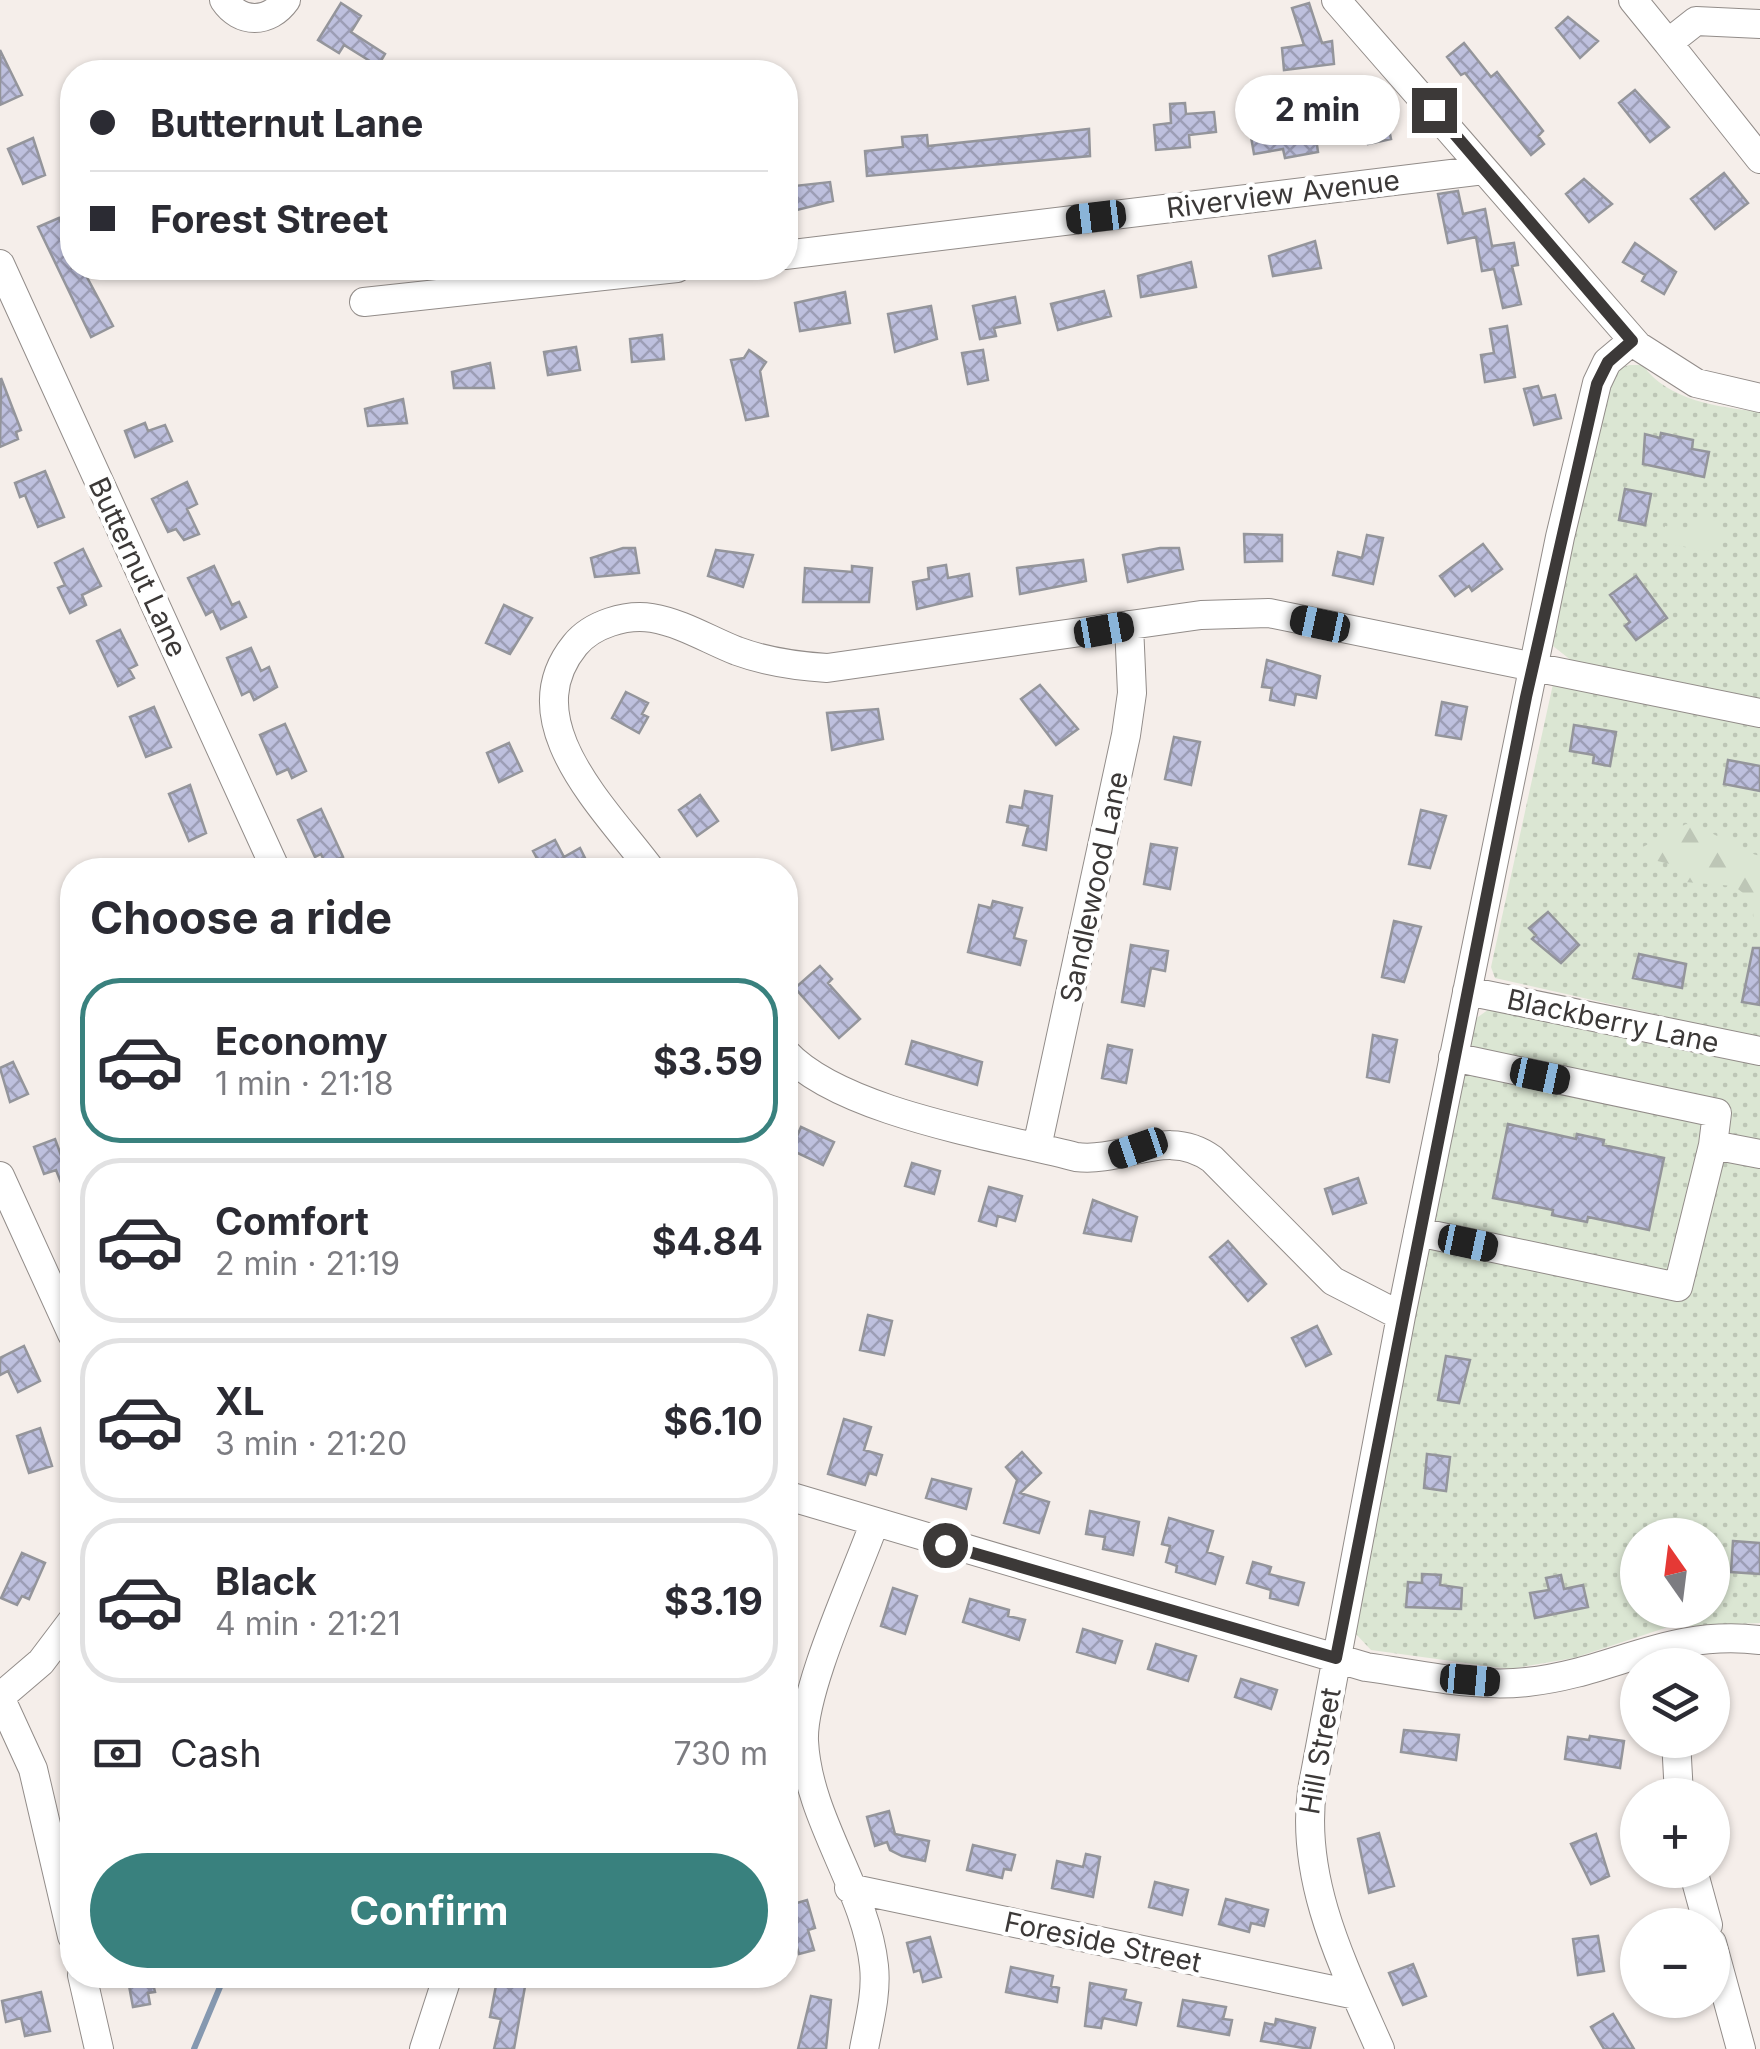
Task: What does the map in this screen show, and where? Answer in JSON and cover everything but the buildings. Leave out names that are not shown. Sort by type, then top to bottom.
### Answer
[{"type":"street","points":[[224,0],[240,16],[258,19],[276,12],[286,0]]},
{"type":"street","points":[[1336,0],[1632,341],[1696,383],[1760,398]]},
{"type":"street","points":[[1633,0],[1760,158]]},
{"type":"street","points":[[1668,43],[1696,20],[1760,24]]},
{"type":"street","name":"Riverview Avenue","points":[[798,252],[1484,170]]},
{"type":"street","name":"Butternut Lane","points":[[0,264],[271,858]]},
{"type":"street","points":[[364,302],[566,280]]},
{"type":"street","name":"Hill Street","points":[[1380,2049],[1324,1915],[1307,1828],[1401,1316],[1532,668],[1597,384],[1608,362],[1632,341]]},
{"type":"street","points":[[641,858],[571,760],[555,726],[552,690],[558,672],[578,641],[592,630],[647,617],[784,666],[827,668],[1201,614],[1269,613],[1760,713]]},
{"type":"street","name":"Sandlewood Lane","points":[[1037,1147],[1126,735],[1132,694],[1129,625]]},
{"type":"street","name":"Blackberry Lane","points":[[1467,991],[1760,1051]]},
{"type":"street","points":[[1418,1232],[1678,1287],[1713,1144],[1717,1113],[1453,1057]]},
{"type":"street","points":[[798,1067],[841,1094],[1037,1147],[1095,1159],[1167,1143],[1204,1153],[1333,1280],[1401,1316]]},
{"type":"street","points":[[1713,1144],[1760,1154]]},
{"type":"street","points":[[0,1176],[60,1308]]},
{"type":"street","points":[[798,1499],[1366,1667],[1446,1679],[1526,1683],[1620,1664]]},
{"type":"street","points":[[864,2049],[874,1994],[874,1964],[812,1781],[805,1720],[874,1524]]},
{"type":"street","points":[[60,1637],[41,1662],[0,1697],[33,1769],[60,1885]]},
{"type":"street","points":[[1686,1648],[1707,1637],[1760,1640]]},
{"type":"street","name":"Foreside Street","points":[[850,1888],[1356,1995]]},
{"type":"street","points":[[85,1988],[99,2049]]},
{"type":"street","points":[[424,2049],[444,1988]]},
{"type":"street","points":[[1730,2011],[1740,2049]]},
{"type":"green space","points":[[1643,365],[1666,387],[1696,400],[1760,412],[1760,700],[1572,661],[1553,646],[1603,390],[1616,370]]},
{"type":"green space","points":[[1690,517],[1721,521],[1721,553],[1663,543],[1665,526],[1690,530]]},
{"type":"green space","points":[[1553,684],[1760,724],[1760,1038],[1495,978],[1491,967]]},
{"type":"green space","points":[[1686,824],[1760,856],[1760,928],[1754,924],[1752,900],[1734,886],[1685,882],[1682,867],[1641,857],[1641,848]]},
{"type":"green space","points":[[1492,1007],[1760,1061],[1760,1623],[1730,1624],[1730,1518],[1620,1518],[1620,1628],[1665,1628],[1574,1658],[1510,1669],[1371,1650],[1355,1633],[1471,1022]]},
{"type":"waterway","points":[[194,2049],[220,1988]]},
{"type":"route","points":[[945,1545],[1336,1658],[1406,1288],[1574,472],[1597,384],[1616,352],[1632,341],[1434,110]]}]
